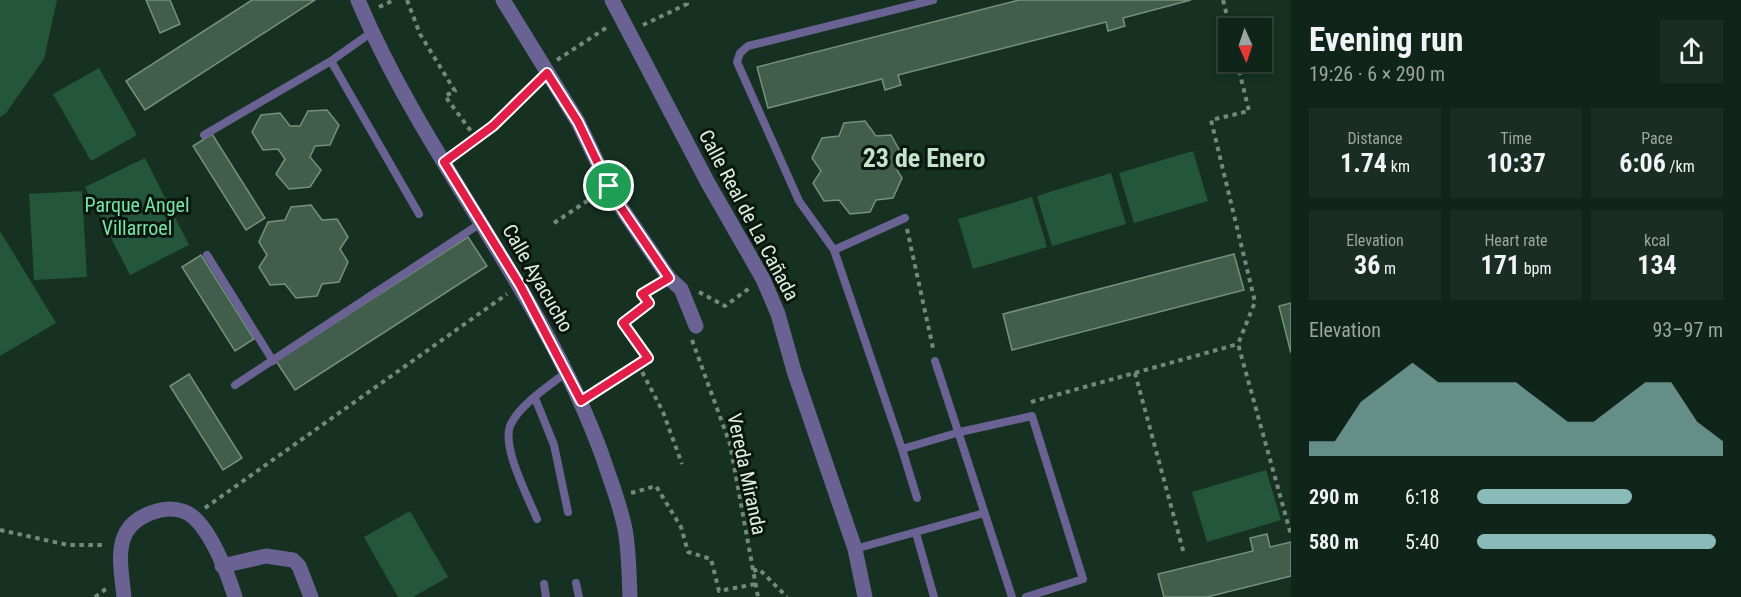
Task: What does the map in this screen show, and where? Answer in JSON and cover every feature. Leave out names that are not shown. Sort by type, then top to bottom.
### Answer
[{"type":"street","name":"Calle Ayacucho","points":[[358,0],[409,107],[520,285],[568,372],[581,401],[616,498],[627,548],[630,597]]},
{"type":"street","points":[[503,0],[578,122],[609,186],[669,278],[681,289],[696,326]]},
{"type":"street","name":"Calle Real de La Cañada","points":[[612,0],[708,183],[763,279],[778,314],[798,381],[855,549],[866,597]]},
{"type":"street","points":[[124,597],[121,545],[125,532],[133,522],[148,513],[164,509],[181,511],[192,516],[206,533],[235,597]]},
{"type":"street","points":[[222,566],[266,556],[293,560],[299,566],[311,597]]},
{"type":"lane","points":[[916,498],[903,449],[834,250],[799,201],[737,62],[740,53],[748,46],[933,0]]},
{"type":"lane","points":[[204,135],[331,61],[372,32]]},
{"type":"lane","points":[[331,61],[419,214]]},
{"type":"lane","points":[[834,250],[905,218]]},
{"type":"lane","points":[[235,385],[482,223]]},
{"type":"lane","points":[[207,255],[273,361]]},
{"type":"lane","points":[[935,360],[1012,597]]},
{"type":"lane","points":[[537,519],[510,453],[508,434],[511,424],[534,398],[568,372]]},
{"type":"lane","points":[[534,398],[554,445],[568,512]]},
{"type":"lane","points":[[903,449],[960,432],[1032,416],[1083,579],[1026,597]]},
{"type":"lane","points":[[855,549],[984,513]]},
{"type":"lane","points":[[916,532],[934,597]]},
{"type":"lane","points":[[576,582],[579,597]]},
{"type":"lane","points":[[544,584],[546,597]]},
{"type":"path","points":[[407,0],[420,34],[455,91],[445,96],[476,138]]},
{"type":"path","points":[[444,162],[476,138],[545,71],[625,24],[687,4],[685,0]]},
{"type":"path","points":[[1223,0],[1228,18]]},
{"type":"path","points":[[1239,72],[1249,111],[1211,120],[1255,302],[1238,344],[1291,536]]},
{"type":"path","points":[[554,223],[609,186]]},
{"type":"path","points":[[905,218],[930,326],[935,360]]},
{"type":"path","points":[[581,401],[648,358],[623,323],[649,303],[642,294],[669,278]]},
{"type":"path","points":[[681,289],[705,294],[725,306],[763,279]]},
{"type":"path","points":[[192,516],[520,285]]},
{"type":"path","name":"Vereda Miranda","points":[[696,326],[691,336],[730,444],[758,597]]},
{"type":"path","points":[[1028,403],[1238,344]]},
{"type":"path","points":[[638,364],[663,412],[682,464]]},
{"type":"path","points":[[1135,373],[1184,554]]},
{"type":"path","points":[[616,498],[656,486],[681,528],[688,552],[711,559],[719,591],[756,584]]},
{"type":"path","points":[[0,530],[68,544],[121,545]]},
{"type":"path","points":[[753,571],[759,569],[787,597]]},
{"type":"green space","points":[[0,0],[57,0],[44,59],[6,113],[0,117]]},
{"type":"green space","points":[[99,68],[137,135],[91,161],[53,94]]},
{"type":"green space","points":[[1193,151],[1208,201],[1134,223],[1119,173]]},
{"type":"green space","name":"Parque Angel Villarroel","points":[[145,158],[189,245],[130,275],[85,187]]},
{"type":"green space","points":[[1111,173],[1126,224],[1052,246],[1037,196]]},
{"type":"green space","points":[[82,191],[87,277],[34,280],[29,194]]},
{"type":"green space","points":[[1032,197],[1047,247],[973,269],[958,219]]},
{"type":"green space","points":[[0,231],[56,323],[0,356]]},
{"type":"green space","points":[[1266,470],[1281,520],[1207,542],[1192,492]]},
{"type":"green space","points":[[410,511],[448,577],[413,597],[398,597],[364,537]]},
{"type":"building","points":[[146,0],[170,0],[180,24],[160,33]]},
{"type":"building","points":[[252,0],[315,0],[145,110],[126,81]]},
{"type":"building","points":[[1019,0],[1191,0],[1123,18],[1125,26],[1108,31],[1106,22],[898,75],[901,85],[885,90],[882,79],[768,108],[757,67]]},
{"type":"building","points":[[327,110],[339,125],[330,145],[315,146],[310,157],[321,170],[310,187],[289,189],[276,174],[285,159],[278,149],[263,150],[252,132],[261,115],[280,113],[290,126],[300,126],[308,111]]},
{"type":"building","points":[[865,121],[876,136],[891,135],[901,153],[894,165],[902,178],[893,198],[876,200],[870,212],[850,214],[839,200],[824,201],[813,183],[821,171],[812,158],[822,138],[839,136],[844,123]]},
{"type":"building","points":[[212,134],[265,218],[246,230],[193,146]]},
{"type":"building","points":[[311,205],[322,220],[337,219],[348,237],[340,249],[348,262],[339,282],[322,284],[317,296],[296,298],[285,284],[270,285],[259,267],[267,255],[259,242],[268,222],[285,220],[291,207]]},
{"type":"building","points":[[468,237],[487,266],[295,390],[276,361]]},
{"type":"building","points":[[1234,254],[1244,290],[1012,350],[1003,314]]},
{"type":"building","points":[[201,255],[254,339],[235,351],[182,267]]},
{"type":"building","points":[[1291,303],[1291,353],[1279,306]]},
{"type":"building","points":[[189,374],[242,458],[223,470],[170,386]]},
{"type":"building","points":[[1267,534],[1270,547],[1291,542],[1291,576],[1207,597],[1164,597],[1158,574],[1253,551],[1250,538]]},
{"type":"district","name":"23 de Enero","points":[[924,158]]},
{"type":"route","points":[[547,73],[578,122],[609,186],[614,197],[669,278],[642,294],[649,303],[623,323],[648,358],[581,401],[568,372],[520,285],[444,162],[493,126],[547,73]]}]
